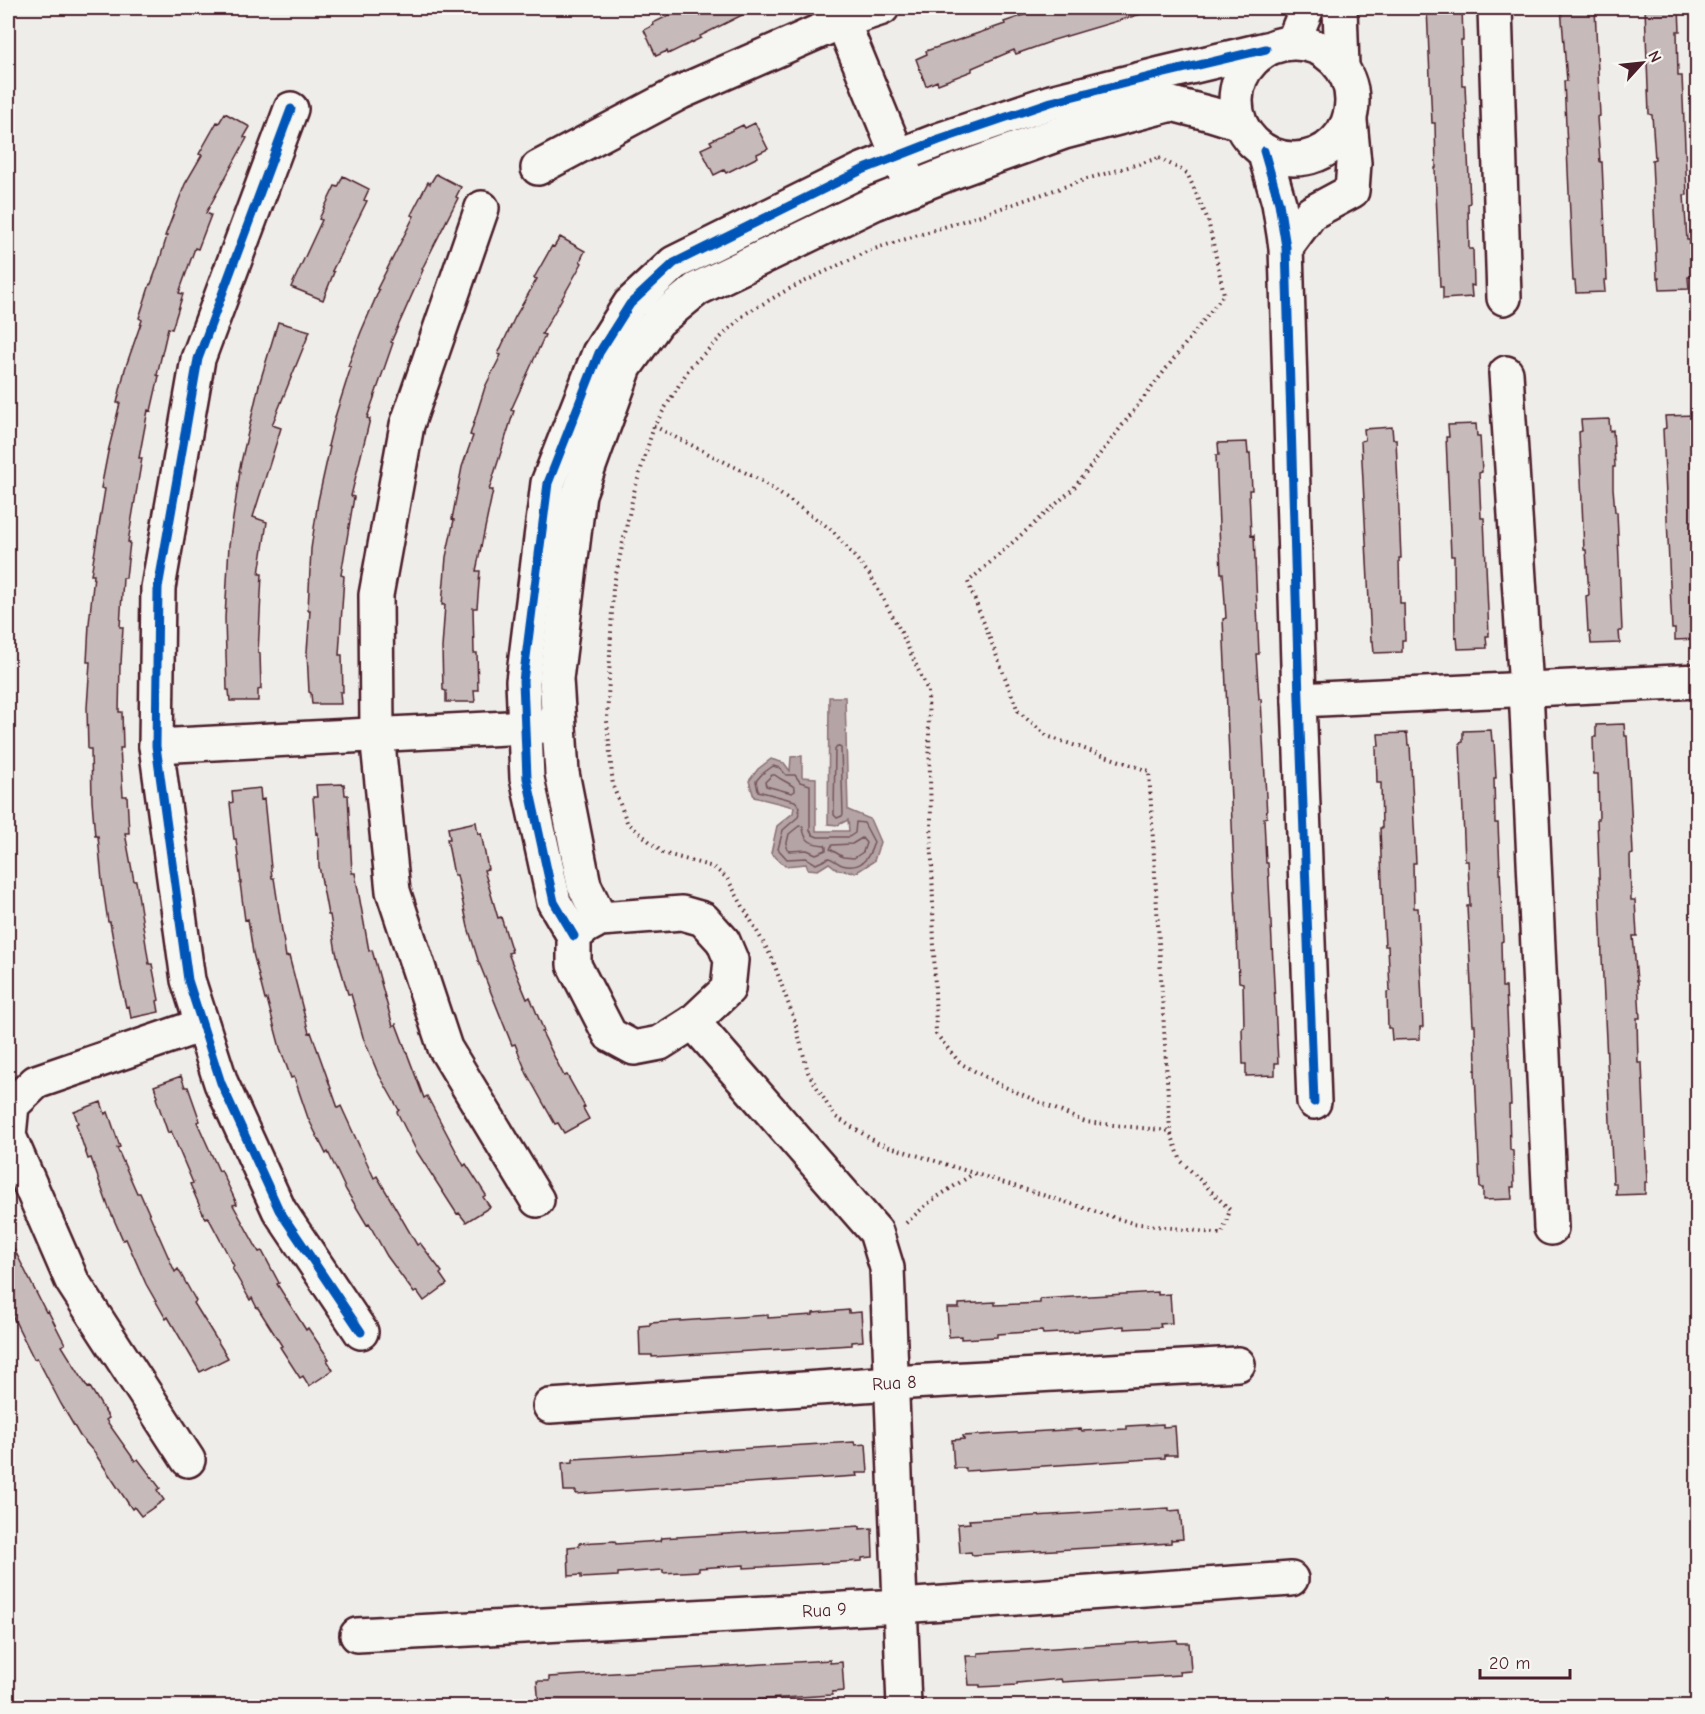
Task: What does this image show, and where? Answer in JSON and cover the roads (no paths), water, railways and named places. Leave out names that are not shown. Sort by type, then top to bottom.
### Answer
[{"type":"street","points":[[538,168],[681,92],[840,14],[882,8]]},
{"type":"street","points":[[1307,8],[1280,46],[1245,69],[1236,95],[1240,123],[1256,146],[1282,159],[1310,158],[1335,145],[1350,121]]},
{"type":"street","points":[[1286,248],[1311,213],[1352,191],[1354,163],[1350,121],[1353,93],[1342,67],[1340,8]]},
{"type":"street","points":[[1495,8],[1504,298]]},
{"type":"street","points":[[840,14],[912,188]]},
{"type":"street","points":[[1240,123],[1172,104],[1064,132],[875,202],[697,289],[658,321],[625,367],[579,494],[556,679],[562,773],[584,885],[587,928],[574,965],[610,1035],[634,1048],[660,1044],[693,1022],[728,989],[731,960],[723,941],[703,919],[682,913],[587,928],[554,902],[528,778],[523,681],[548,483],[599,353],[630,304],[674,263],[862,170],[939,140],[1051,102],[1280,46],[1320,48],[1342,67]]},
{"type":"street","points":[[291,110],[198,359],[158,588],[156,746],[188,980],[221,1083],[279,1210],[361,1332]]},
{"type":"street","points":[[1264,151],[1279,203],[1286,248],[1299,700],[1314,1102]]},
{"type":"street","points":[[482,208],[407,425],[376,595],[377,734],[393,891],[445,1048],[537,1200]]},
{"type":"street","points":[[1506,373],[1526,689],[1551,1228]]},
{"type":"street","points":[[1299,700],[1698,681]]},
{"type":"street","points":[[156,746],[559,726]]},
{"type":"street","points":[[693,1022],[876,1232],[887,1268],[904,1707]]},
{"type":"street","points":[[188,1460],[72,1281],[9,1136],[12,1105],[36,1082],[202,1025]]},
{"type":"street","name":"Rua 8","points":[[550,1406],[892,1383],[1238,1364]]},
{"type":"street","name":"Rua 9","points":[[357,1635],[900,1606],[1291,1579]]},
{"type":"water","points":[[829,697],[845,697],[848,810],[870,819],[880,842],[874,861],[857,872],[838,870],[829,863],[818,870],[808,869],[806,864],[785,866],[771,853],[777,826],[793,813],[794,807],[754,797],[749,781],[758,769],[771,759],[784,763],[790,771],[791,757],[802,756],[802,777],[816,778],[816,831],[849,831],[848,820],[838,825],[828,824]]}]
